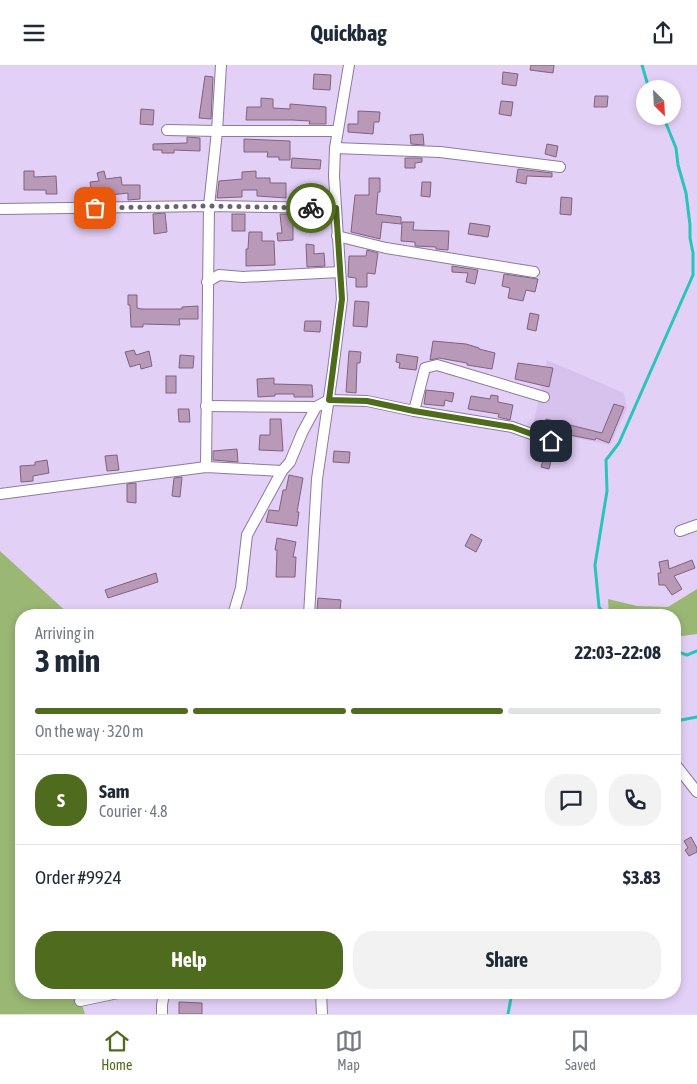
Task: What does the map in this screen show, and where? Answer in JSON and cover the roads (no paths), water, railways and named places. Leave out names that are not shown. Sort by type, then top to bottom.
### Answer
[{"type":"street","points":[[206,467],[209,206],[221,65]]},
{"type":"street","points":[[309,609],[318,479],[342,299],[334,177],[337,131],[348,65]]},
{"type":"street","points":[[167,130],[337,131]]},
{"type":"street","points":[[335,147],[440,152],[560,167]]},
{"type":"street","points":[[0,209],[209,206],[336,208]]},
{"type":"street","points":[[337,236],[386,248],[534,272]]},
{"type":"street","points":[[207,282],[219,275],[243,277],[340,272]]},
{"type":"street","points":[[414,411],[425,368],[437,365],[544,397]]},
{"type":"street","points":[[206,406],[316,407],[329,400],[367,401],[414,411],[512,427],[551,441]]},
{"type":"street","points":[[235,609],[241,588],[246,535],[282,471],[290,462],[302,433],[316,407]]},
{"type":"street","points":[[0,494],[206,467],[282,471]]},
{"type":"street","points":[[680,531],[697,525]]},
{"type":"street","points":[[681,772],[697,792]]},
{"type":"street","points":[[80,1001],[90,999]]},
{"type":"street","points":[[162,1014],[163,999]]},
{"type":"street","points":[[321,999],[322,1014]]},
{"type":"waterway","points":[[642,65],[646,80]]},
{"type":"waterway","points":[[600,609],[595,565],[607,491],[606,460],[619,443],[693,275],[693,253],[686,193],[678,165],[676,148],[667,125]]},
{"type":"waterway","points":[[681,653],[687,655],[697,651]]},
{"type":"waterway","points":[[681,720],[697,717]]},
{"type":"waterway","points":[[508,1014],[511,999]]}]
